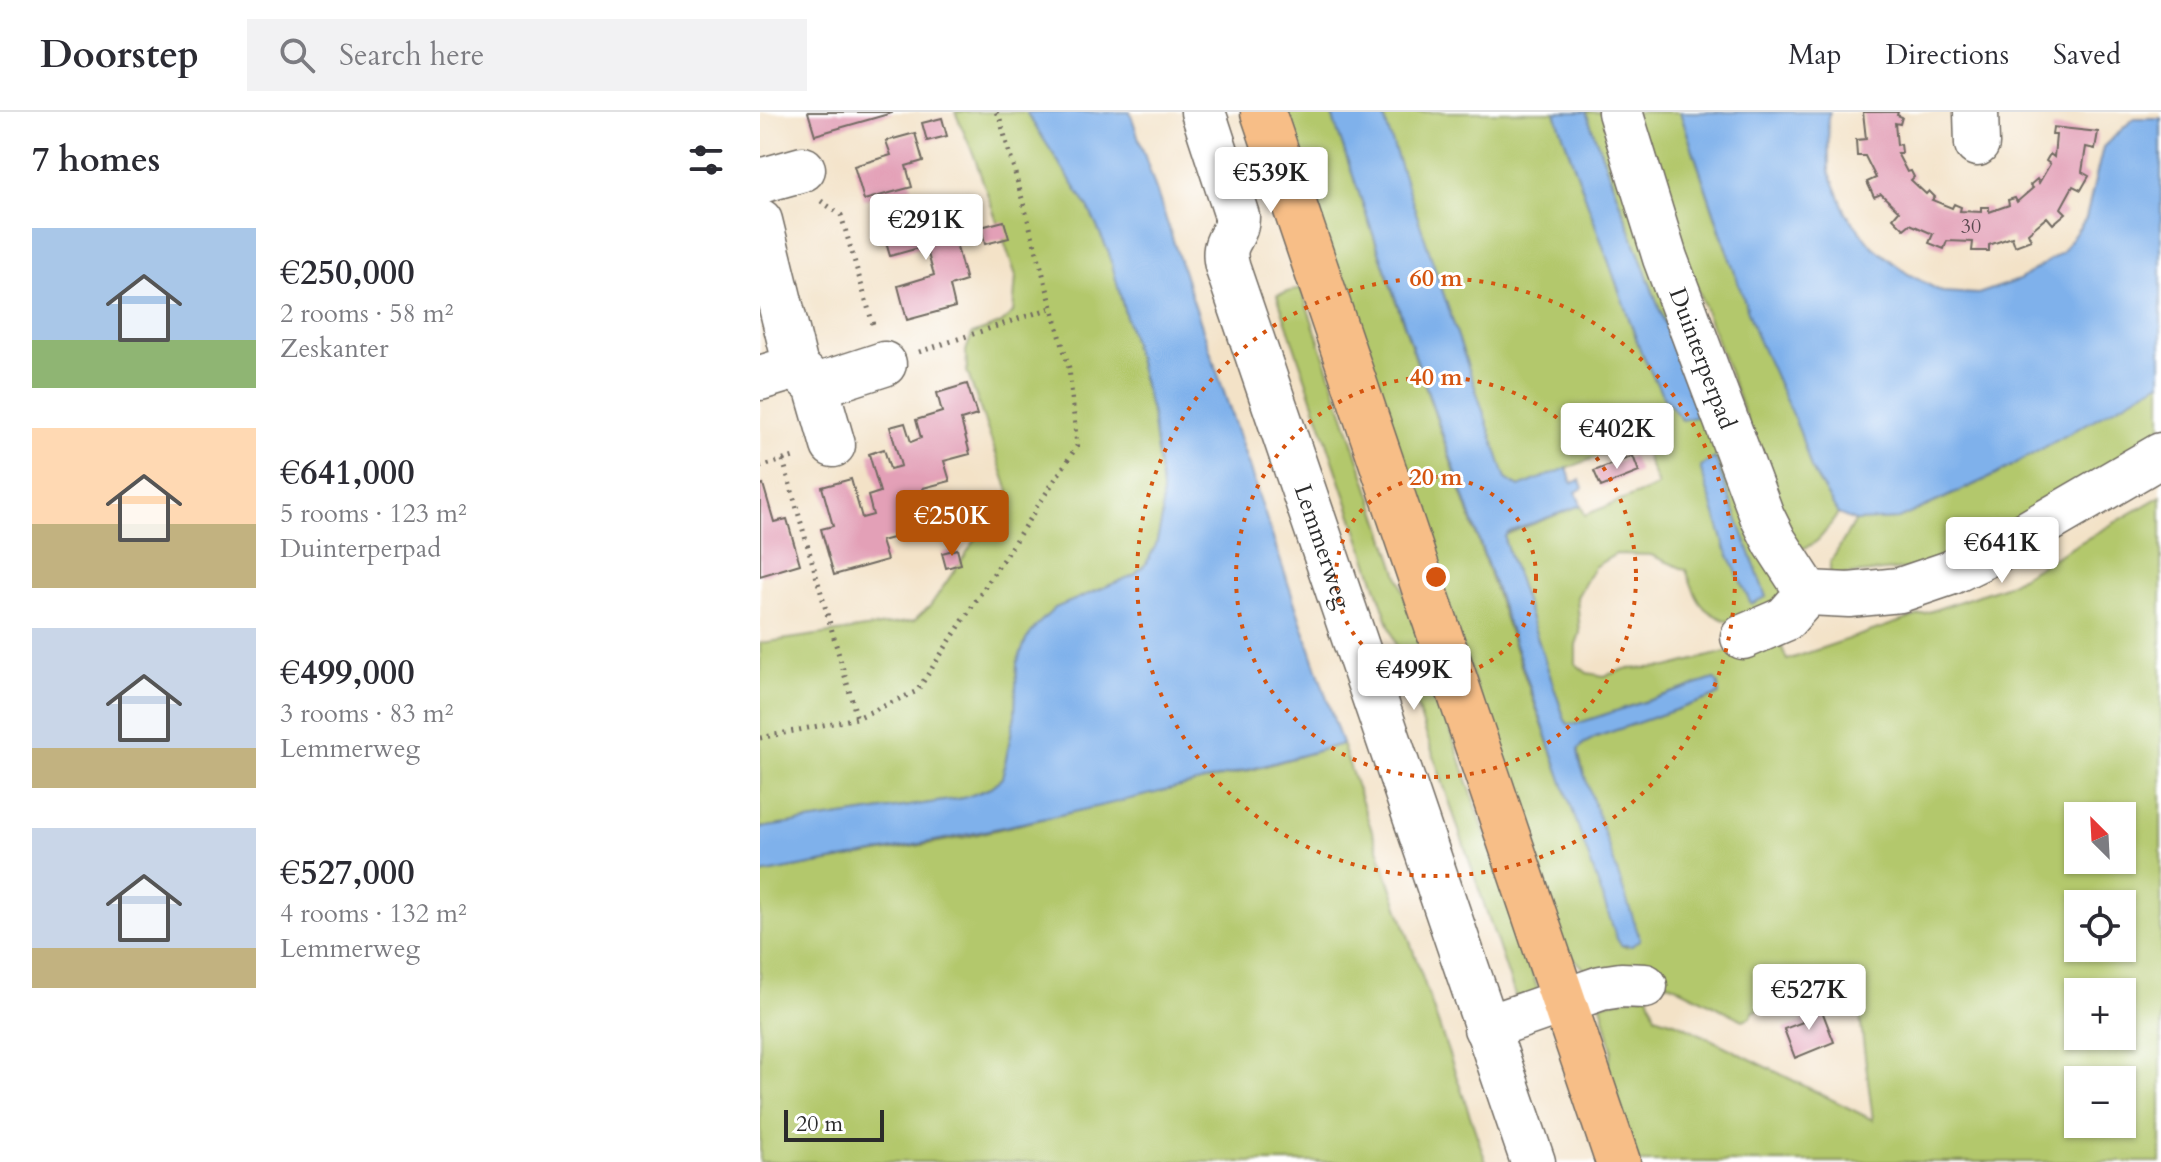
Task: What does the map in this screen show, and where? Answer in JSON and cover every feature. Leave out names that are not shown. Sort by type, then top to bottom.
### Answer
[{"type":"main road","points":[[1263,112],[1618,1162]]},
{"type":"street","name":"Lemmerweg","points":[[1203,112],[1236,212],[1236,229],[1225,245],[1228,269],[1533,1162]]},
{"type":"street","name":"Duinterperpad","points":[[1620,112],[1670,272],[1757,502],[1775,542],[1808,593]]},
{"type":"street","points":[[760,181],[803,169]]},
{"type":"street","points":[[760,221],[791,377],[833,445]]},
{"type":"street","points":[[791,377],[884,364]]},
{"type":"street","points":[[1743,637],[1785,619],[1808,593],[1849,595],[1900,590],[1950,573],[2005,546],[2161,455]]},
{"type":"street","points":[[1486,1028],[1611,986],[1645,986]]},
{"type":"path","points":[[760,738],[857,718],[917,691],[1077,446],[1069,368],[996,112]]},
{"type":"path","points":[[803,169],[810,192],[841,215],[884,364],[1051,308]]},
{"type":"path","points":[[783,460],[857,718]]},
{"type":"green space","points":[[955,112],[1026,112],[1089,209],[1109,253],[1152,415],[1162,489],[1162,519],[1156,545],[1146,564],[1134,575],[1055,608],[1017,663],[1015,715],[1002,778],[988,789],[964,798],[760,828],[760,643],[914,621],[930,606],[1009,491],[967,371],[966,351],[972,334],[1000,324],[1013,313],[1016,276],[973,153]]},
{"type":"green space","points":[[1282,112],[1331,112],[1519,660],[1621,945],[1626,947],[1578,750],[1596,737],[1719,695],[1714,679],[1576,724],[1568,724],[1565,720],[1505,535],[1581,505],[1585,515],[1658,486],[1640,440],[1519,487],[1506,479],[1382,112],[1555,112],[1641,352],[1663,396],[1682,420],[1699,415],[1586,112],[1612,112],[1784,595],[1737,625],[1715,616],[1702,606],[1686,570],[1651,555],[1616,554],[1594,567],[1577,597],[1580,633],[1576,645],[1576,664],[1587,673],[1604,676],[1625,669],[1667,667],[1737,649],[1776,633],[1787,660],[2005,586],[2161,496],[2161,1162],[1638,1162],[1608,1067],[1612,1050],[1601,1004],[1648,994],[1655,1016],[1680,1024],[1873,1120],[1857,993],[1841,984],[1754,1011],[1751,1017],[1743,1020],[1669,983],[1594,978],[1565,950]],"holes":[[[1701,466],[1745,541],[1766,597],[1726,550]]]},
{"type":"green space","points":[[1630,112],[1680,112],[1727,252],[1800,432],[1811,468],[1838,514],[1821,537],[1804,548],[1796,549]]},
{"type":"green space","points":[[1301,288],[1540,996],[1519,1007],[1277,295]]},
{"type":"green space","points":[[2161,382],[2161,447],[1947,565],[1830,576],[1830,563],[1855,521],[1898,519],[1943,499],[1995,475]]},
{"type":"green space","points":[[1342,744],[1486,1162],[760,1162],[760,874],[966,837],[1255,769]]},
{"type":"water","points":[[1026,112],[1130,112],[1342,744],[1198,783],[1053,816],[760,874],[760,828],[964,798],[988,789],[1002,778],[1015,715],[1017,663],[1026,640],[1055,608],[1134,575],[1146,564],[1156,545],[1162,518],[1162,489],[1152,415],[1109,253],[1089,209]]},
{"type":"water","points":[[1331,112],[1382,112],[1506,479],[1519,487],[1567,468],[1572,483],[1580,480],[1583,488],[1576,492],[1581,505],[1505,536],[1565,720],[1568,724],[1576,724],[1714,679],[1718,684],[1719,695],[1596,737],[1578,750],[1640,939],[1632,946],[1621,945],[1617,939]]},
{"type":"water","points":[[1555,112],[1586,112],[1699,416],[1682,420],[1663,396],[1641,352]]},
{"type":"water","points":[[1680,112],[1830,112],[1829,171],[1846,213],[1871,245],[1908,274],[1942,292],[1978,294],[2019,280],[2062,252],[2086,218],[2103,147],[2134,118],[2161,118],[2161,382],[1995,475],[1898,519],[1855,521],[1838,514],[1811,468],[1800,432],[1756,335]]},
{"type":"water","points":[[1715,458],[1766,597],[1751,604],[1726,549],[1701,470],[1701,466]]},
{"type":"building","points":[[808,112],[892,112],[892,113],[815,135]]},
{"type":"building","points":[[1863,112],[1898,112],[1897,115],[1902,117],[1900,124],[1895,123],[1897,145],[1901,144],[1902,153],[1897,153],[1907,172],[1911,171],[1914,177],[1911,180],[1926,194],[1929,191],[1935,197],[1932,200],[1952,208],[1954,204],[1961,207],[1960,211],[1981,212],[1981,207],[1989,207],[1989,212],[2009,205],[2008,200],[2015,198],[2017,202],[2033,188],[2030,185],[2037,179],[2039,183],[2050,164],[2046,161],[2050,154],[2054,157],[2056,135],[2052,135],[2053,127],[2098,132],[2095,149],[2086,147],[2082,172],[2089,176],[2081,190],[2073,186],[2061,208],[2066,213],[2053,224],[2047,217],[2028,233],[2031,240],[2015,246],[2012,237],[1989,245],[1989,251],[1972,251],[1973,242],[1947,241],[1944,249],[1929,243],[1933,234],[1910,224],[1904,229],[1893,218],[1899,211],[1881,194],[1874,197],[1867,182],[1876,178],[1865,156],[1857,156],[1856,140],[1866,139]]},
{"type":"building","points":[[942,118],[947,136],[927,141],[922,123]]},
{"type":"building","points":[[915,133],[923,161],[906,166],[912,187],[864,200],[854,166],[891,155],[886,141]]},
{"type":"building","points":[[928,209],[934,229],[951,225],[966,281],[950,286],[955,307],[907,320],[898,286],[934,275],[926,246],[890,256],[880,222]]},
{"type":"building","points":[[1004,221],[1009,238],[985,244],[981,227]]},
{"type":"building","points":[[967,384],[977,415],[961,420],[970,454],[944,461],[950,481],[923,488],[928,507],[902,514],[908,534],[881,541],[887,560],[834,575],[821,529],[833,526],[822,487],[851,479],[862,518],[873,515],[868,496],[880,492],[869,454],[884,449],[890,469],[901,466],[890,427],[905,423],[911,442],[921,438],[916,420],[942,412],[937,393]]},
{"type":"building","points":[[1633,456],[1639,472],[1601,487],[1594,471]]},
{"type":"building","points":[[763,484],[774,522],[787,519],[800,564],[760,576],[760,485]]},
{"type":"building","points":[[957,549],[961,564],[946,568],[942,553]]},
{"type":"building","points":[[1819,1003],[1834,1042],[1795,1058],[1784,1029],[1803,1022],[1800,1011]]}]
